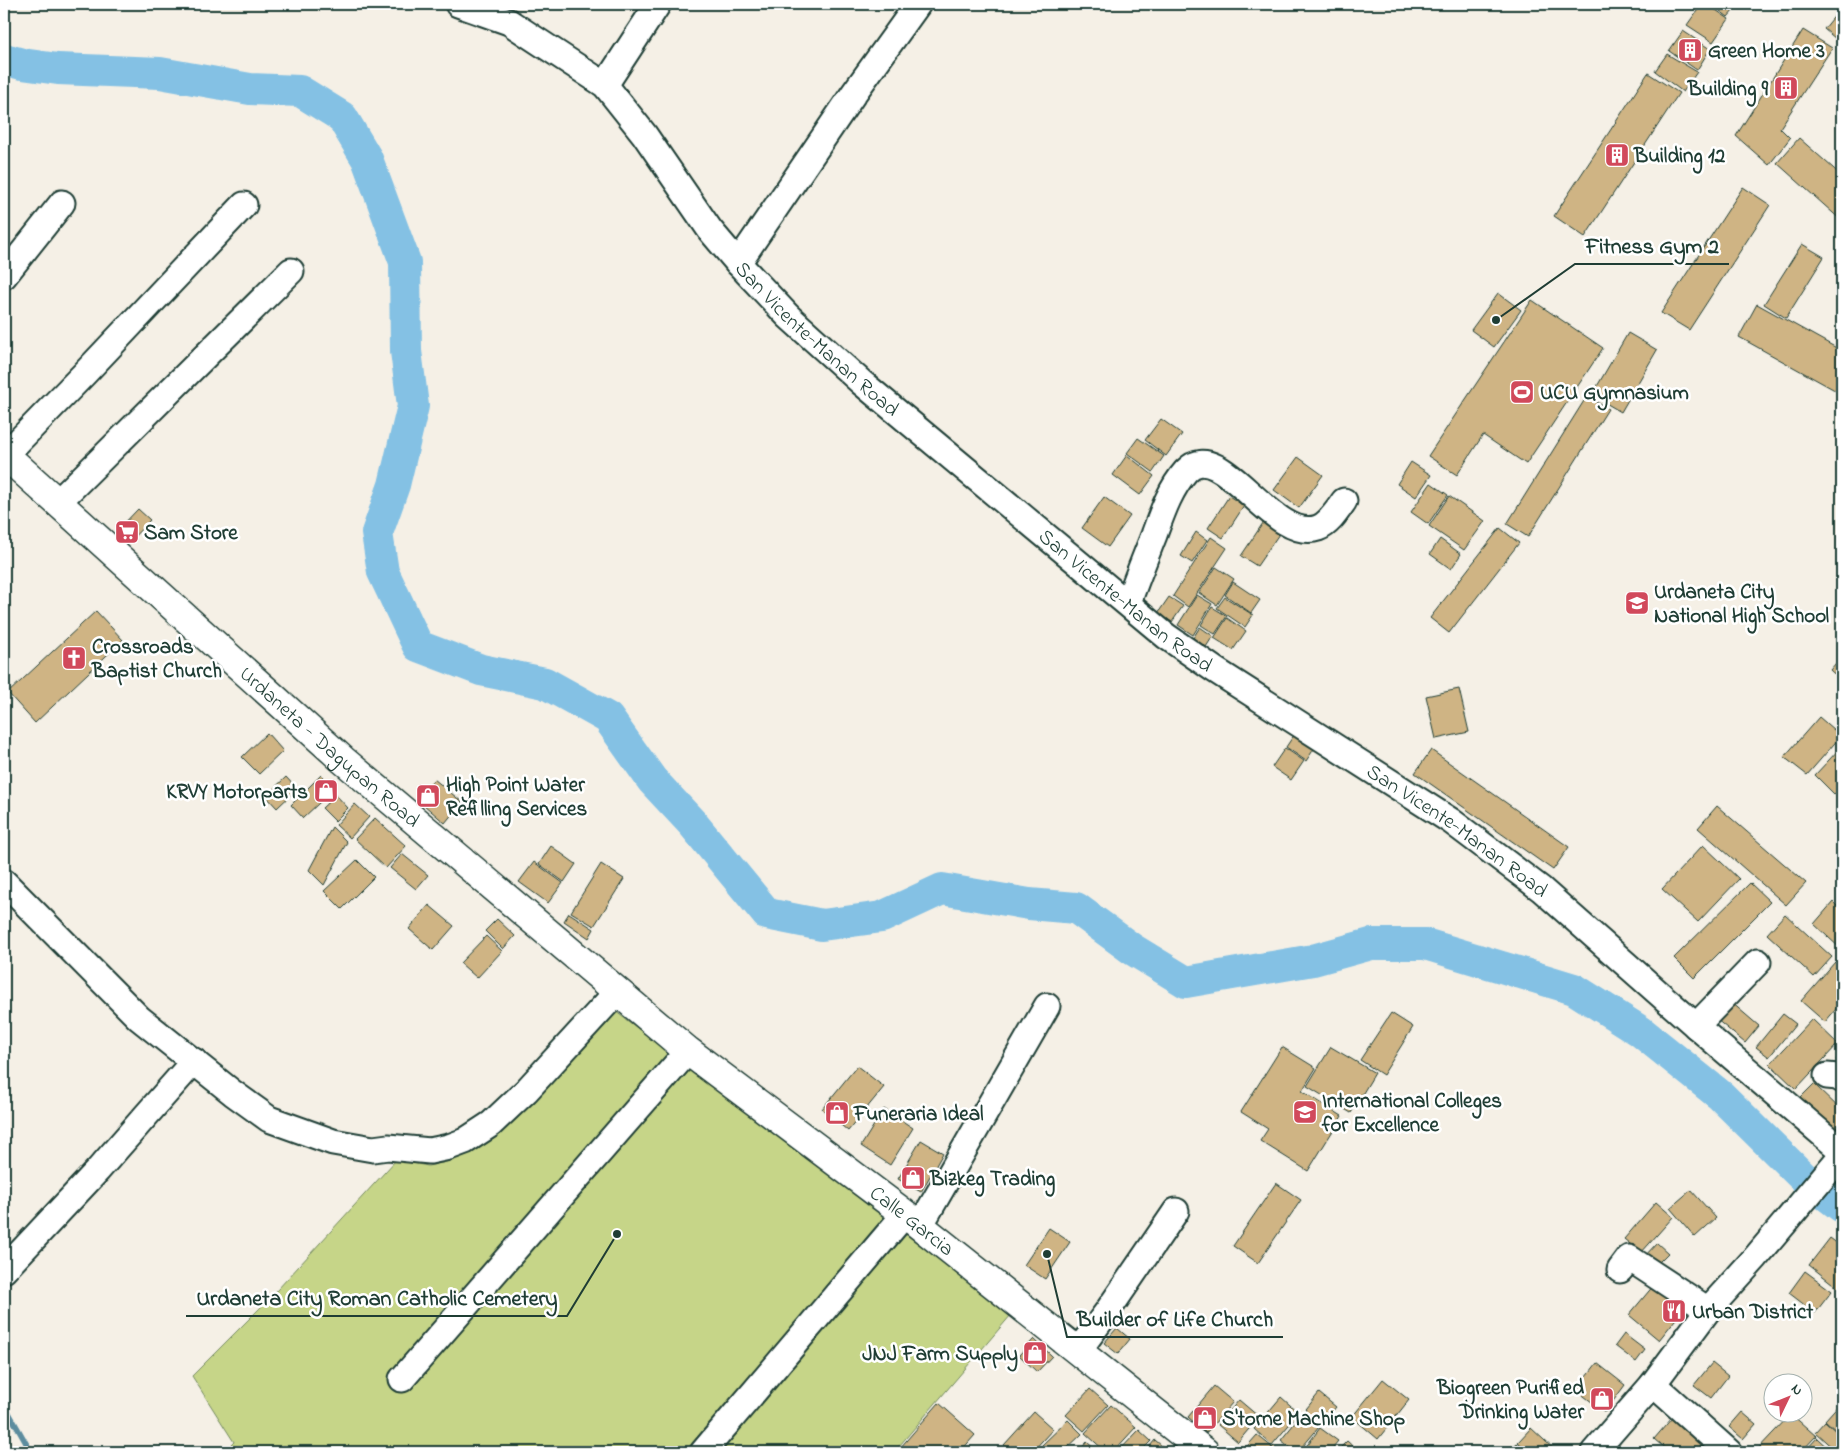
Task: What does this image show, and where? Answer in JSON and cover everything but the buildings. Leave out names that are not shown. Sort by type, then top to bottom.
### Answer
[{"type":"main road","name":"Urdaneta - Dagupan Road","points":[[4,454],[344,760],[617,992]]},
{"type":"main road","name":"Calle Garcia","points":[[617,992],[688,1051],[912,1220],[1205,1452]]},
{"type":"street","name":"San Vicente-Manan Road","points":[[458,4],[515,13],[604,85],[644,134],[710,230],[788,316],[861,382],[1166,636],[1215,670],[1451,821],[1541,889],[1696,1026],[1842,1151]]},
{"type":"street","points":[[604,85],[658,4]]},
{"type":"street","points":[[738,263],[854,93],[918,4]]},
{"type":"street","points":[[4,276],[62,204]]},
{"type":"street","points":[[4,454],[84,374],[244,205]]},
{"type":"street","points":[[58,502],[291,271]]},
{"type":"street","points":[[1128,603],[1168,499],[1184,474],[1194,464],[1212,464],[1224,471],[1267,510],[1287,524],[1300,530],[1320,528],[1329,521],[1344,502]]},
{"type":"street","points":[[4,882],[54,935],[139,1018],[233,1093],[269,1119],[333,1142],[372,1148],[388,1147],[430,1151],[449,1147],[465,1140],[491,1124],[532,1084],[617,992]]},
{"type":"street","points":[[1696,1026],[1758,962]]},
{"type":"street","points":[[703,1452],[912,1220],[1047,1006]]},
{"type":"street","points":[[402,1379],[688,1051]]},
{"type":"street","points":[[4,1270],[98,1170],[194,1061]]},
{"type":"street","points":[[1594,1452],[1653,1384],[1708,1310],[1835,1164]]},
{"type":"street","points":[[1078,1351],[1176,1211]]},
{"type":"street","points":[[1620,1270],[1629,1258],[1708,1310]]},
{"type":"street","points":[[1653,1384],[1729,1452]]},
{"type":"green space","points":[[615,1011],[1011,1315],[894,1452],[224,1452],[234,1442],[192,1376],[267,1301],[396,1160],[428,1166],[446,1162],[495,1137],[594,1024]]},
{"type":"waterway","points":[[4,59],[22,64],[58,69],[160,73],[250,89],[300,91],[342,117],[367,159],[405,262],[406,351],[413,406],[394,485],[377,533],[383,572],[418,646],[481,670],[545,683],[608,718],[652,780],[693,824],[767,914],[822,925],[882,917],[942,889],[1029,904],[1076,908],[1132,949],[1186,982],[1313,960],[1371,944],[1425,944],[1574,989],[1640,1031],[1721,1096],[1804,1178],[1842,1207]]},
{"type":"waterway","points":[[4,1404],[31,1452]]},
{"type":"place","name":"Green Home 3","points":[[1690,50]]},
{"type":"place","name":"Building 9","points":[[1786,88]]},
{"type":"place","name":"Building 12","points":[[1617,155]]},
{"type":"place","name":"Fitness Gym 2","points":[[1496,320]]},
{"type":"place","name":"UCU Gymnasium","points":[[1522,392]]},
{"type":"place","name":"Sam Store","points":[[127,532]]},
{"type":"place","name":"Urdaneta City National High School","points":[[1637,603]]},
{"type":"place","name":"Crossroads Baptist Church","points":[[74,658]]},
{"type":"place","name":"KRVY Motorparts","points":[[326,791]]},
{"type":"place","name":"High Point Water Refilling Services","points":[[428,796]]},
{"type":"place","name":"International Colleges for Excellence","points":[[1305,1112]]},
{"type":"place","name":"Funeraria Ideal","points":[[837,1113]]},
{"type":"place","name":"Bizkeg Trading","points":[[913,1178]]},
{"type":"place","name":"Urdaneta City Roman Catholic Cemetery","points":[[617,1234]]},
{"type":"place","name":"Builder of Life Church","points":[[1047,1254]]},
{"type":"place","name":"Urban District","points":[[1674,1311]]},
{"type":"place","name":"JNJ Farm Supply","points":[[1035,1353]]},
{"type":"place","name":"Biogreen Purified Drinking Water","points":[[1602,1399]]},
{"type":"place","name":"S'torne Machine Shop","points":[[1205,1418]]}]
